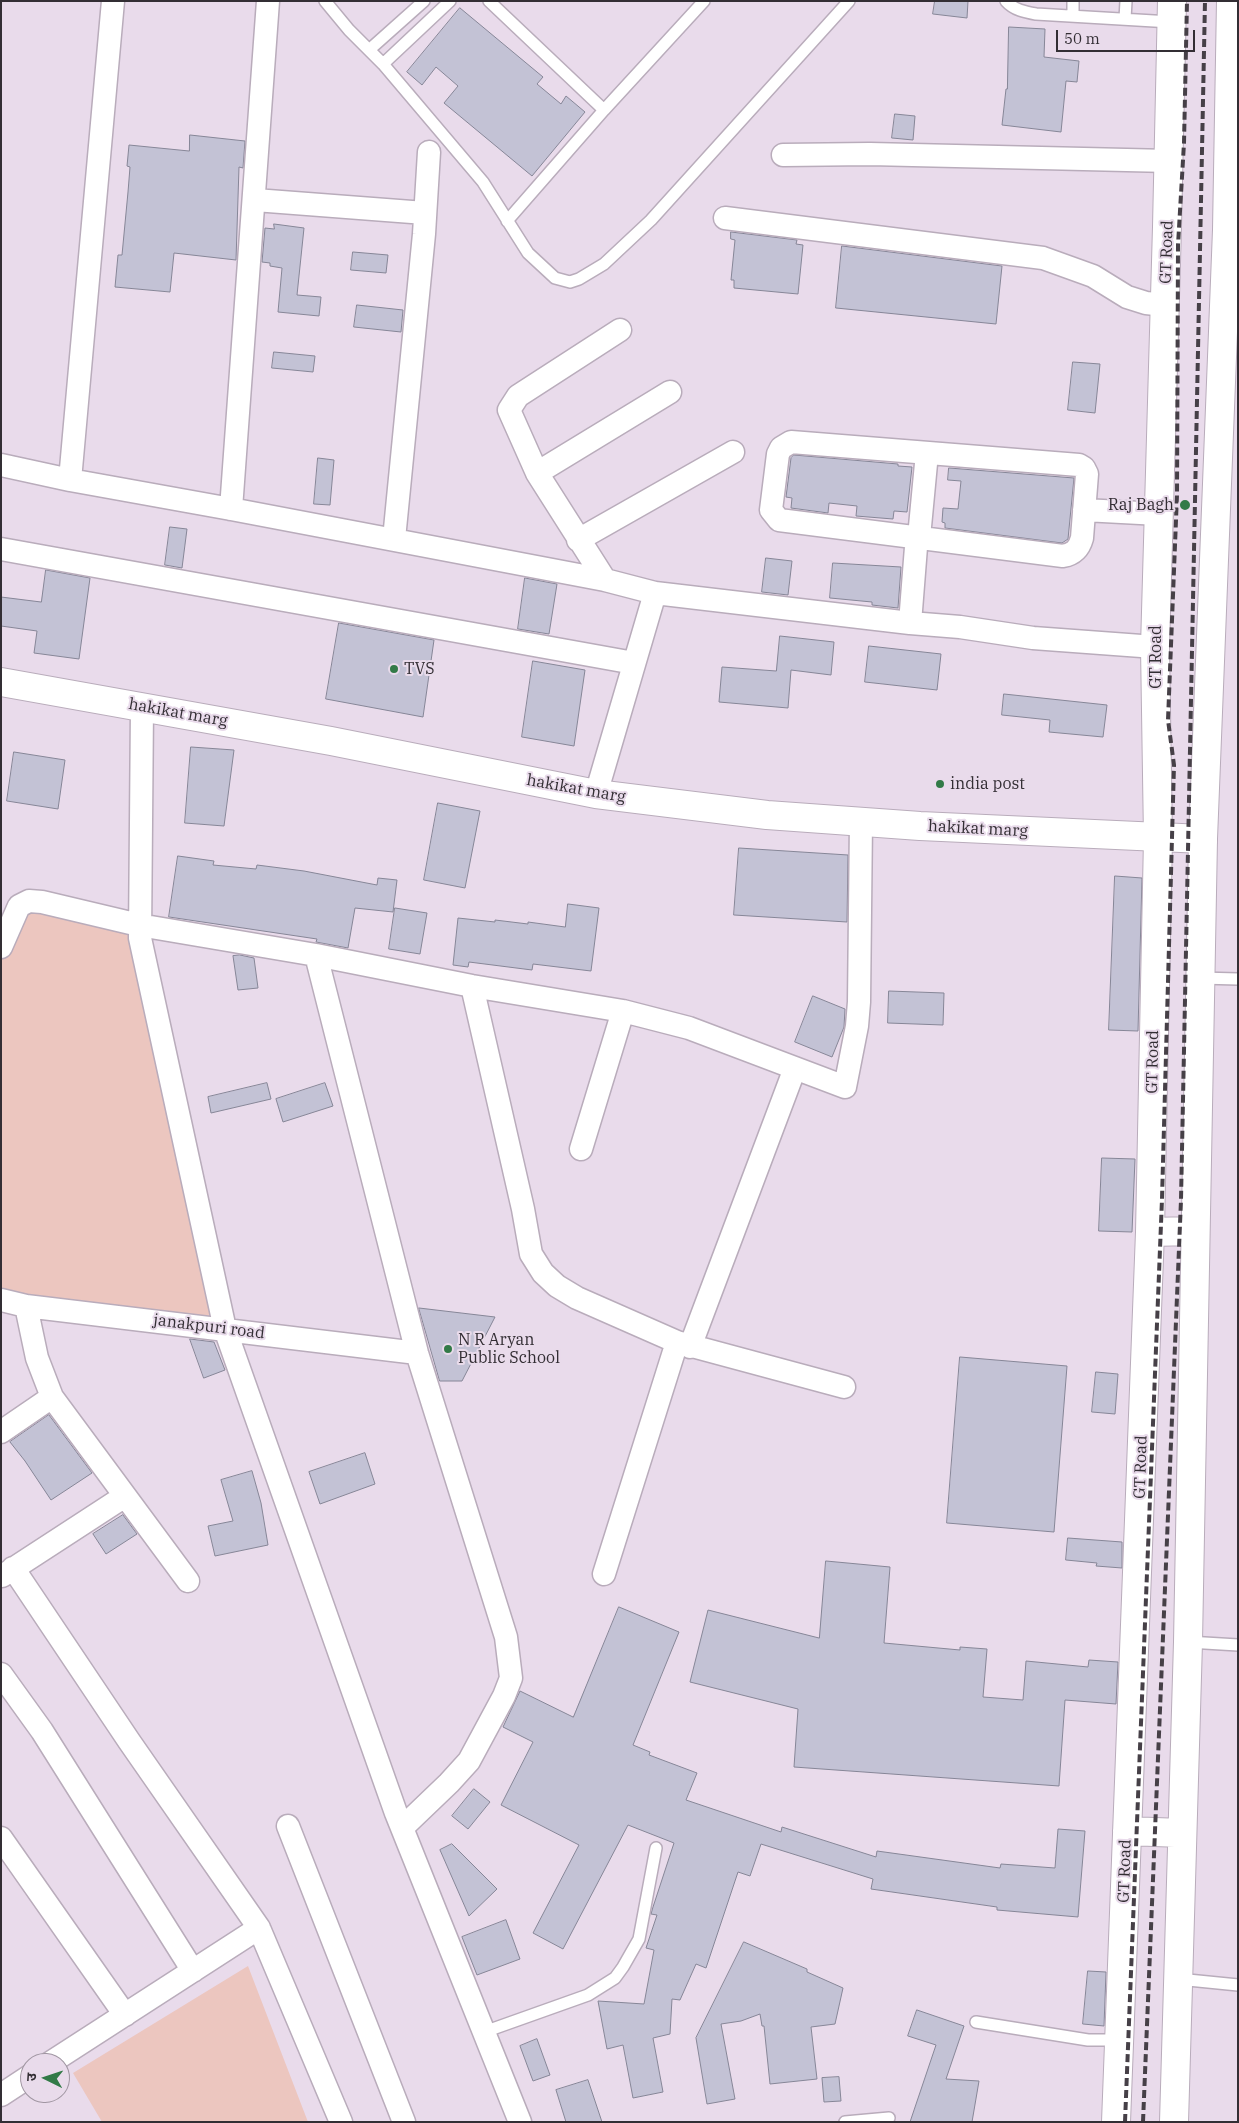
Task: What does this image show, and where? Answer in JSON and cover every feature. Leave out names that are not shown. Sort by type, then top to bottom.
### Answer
[{"type":"main road","points":[[1174,2122],[1188,1642],[1203,839],[1227,230],[1231,1]]},
{"type":"main road","name":"GT Road","points":[[1116,2122],[1150,1232],[1158,838],[1155,646],[1169,161],[1171,12]]},
{"type":"main road","name":"hakikat marg","points":[[1,682],[341,743],[596,794],[767,815],[1203,839]]},
{"type":"main road","points":[[1150,1232],[1195,1231]]},
{"type":"main road","points":[[1127,1831],[1182,1833]]},
{"type":"street","points":[[70,480],[113,1]]},
{"type":"street","points":[[231,509],[268,1]]},
{"type":"street","points":[[394,539],[424,234],[430,152]]},
{"type":"street","points":[[783,155],[870,154],[1169,161]]},
{"type":"street","points":[[255,200],[424,214]]},
{"type":"street","points":[[725,218],[1043,258],[1093,276],[1127,297],[1146,303],[1165,305]]},
{"type":"street","points":[[605,580],[537,473],[509,410],[518,396],[620,330]]},
{"type":"street","points":[[537,473],[670,392]]},
{"type":"street","points":[[791,442],[927,453],[1079,465],[1084,468],[1087,474],[1079,548],[1071,554],[1063,556],[918,542],[779,520],[771,510],[778,454],[781,448],[791,442]]},
{"type":"street","points":[[578,540],[733,452]]},
{"type":"street","points":[[910,623],[927,453]]},
{"type":"street","points":[[1,465],[70,480],[394,539],[605,580],[655,592],[910,623],[960,627],[1033,638],[1155,646]]},
{"type":"street","points":[[1084,510],[1159,514]]},
{"type":"street","points":[[1,549],[634,663]]},
{"type":"street","points":[[596,794],[655,592]]},
{"type":"street","points":[[142,707],[140,938],[225,1329],[402,1828],[520,2122]]},
{"type":"street","points":[[1,946],[19,906],[29,901],[42,902],[139,925],[316,955],[472,986],[623,1010],[689,1028],[845,1087],[857,1026],[859,1002],[861,821]]},
{"type":"street","points":[[316,955],[418,1354],[506,1637],[510,1678],[504,1696],[469,1761],[402,1828]]},
{"type":"street","points":[[472,986],[523,1208],[531,1254],[543,1273],[557,1286],[576,1298],[683,1344],[844,1387]]},
{"type":"street","points":[[581,1148],[623,1010]]},
{"type":"street","points":[[604,1574],[683,1344],[794,1068]]},
{"type":"street","name":"janakpuri road","points":[[1,1300],[26,1306],[418,1354]]},
{"type":"street","points":[[26,1306],[37,1358],[52,1396],[188,1581]]},
{"type":"street","points":[[1,1432],[52,1396]]},
{"type":"street","points":[[125,1496],[7,1572],[124,1733],[259,1928],[341,2122]]},
{"type":"street","points":[[1,1674],[42,1731],[193,1971]]},
{"type":"street","points":[[288,1826],[404,2122]]},
{"type":"street","points":[[1,1838],[125,2015]]},
{"type":"street","points":[[66,2053],[259,1928]]},
{"type":"street","points":[[1,2094],[20,2082]]},
{"type":"lane","points":[[325,1],[349,30],[383,64],[483,182],[528,253],[555,278],[570,282],[580,279],[604,264],[669,202],[849,1]]},
{"type":"lane","points":[[369,50],[424,1]]},
{"type":"lane","points":[[383,64],[450,1]]},
{"type":"lane","points":[[489,1],[604,110]]},
{"type":"lane","points":[[508,221],[604,110],[704,1]]},
{"type":"lane","points":[[1006,1],[1010,6],[1023,12],[1125,20],[1171,12]]},
{"type":"lane","points":[[1073,1],[1073,16]]},
{"type":"lane","points":[[1125,20],[1126,1]]},
{"type":"lane","points":[[1200,978],[1238,979]]},
{"type":"lane","points":[[1188,1642],[1238,1645]]},
{"type":"lane","points":[[484,2032],[588,1995],[615,1978],[639,1939],[656,1848]]},
{"type":"lane","points":[[1178,1980],[1238,1985]]},
{"type":"lane","points":[[976,2022],[1088,2040],[1119,2040]]},
{"type":"lane","points":[[846,2122],[889,2118]]},
{"type":"shaded area","points":[[19,906],[140,938],[225,1329],[1,1300],[1,947]]},
{"type":"shaded area","points":[[248,1966],[308,2122],[102,2122],[73,2073]]},
{"type":"building","points":[[935,1],[968,1],[967,18],[933,14]]},
{"type":"building","points":[[460,8],[543,77],[537,84],[561,104],[566,96],[585,112],[532,176],[444,103],[458,86],[436,67],[422,85],[407,72]]},
{"type":"building","points":[[1009,27],[1045,29],[1044,57],[1079,61],[1077,82],[1066,81],[1061,132],[1002,125],[1007,89]]},
{"type":"building","points":[[895,114],[915,116],[913,140],[892,138]]},
{"type":"building","points":[[190,135],[245,141],[243,168],[239,167],[236,260],[174,253],[170,292],[115,287],[118,255],[122,255],[130,167],[127,166],[129,145],[189,151]]},
{"type":"building","points":[[274,224],[304,228],[297,295],[321,297],[319,316],[278,312],[282,268],[270,266],[270,263],[262,262],[265,228],[274,229]]},
{"type":"building","points":[[731,232],[797,240],[796,244],[803,245],[798,294],[734,288],[734,280],[731,280],[735,240],[731,239]]},
{"type":"building","points":[[842,246],[1002,266],[996,324],[836,308]]},
{"type":"building","points":[[353,252],[388,255],[386,273],[351,270]]},
{"type":"building","points":[[357,305],[403,310],[401,332],[354,327]]},
{"type":"building","points":[[274,352],[315,356],[313,372],[272,368]]},
{"type":"building","points":[[1073,362],[1100,364],[1095,413],[1068,410]]},
{"type":"building","points":[[794,455],[898,464],[898,466],[912,467],[907,512],[894,511],[893,519],[856,516],[857,506],[829,503],[828,513],[791,508],[792,498],[786,497],[791,458]]},
{"type":"building","points":[[318,458],[334,460],[330,505],[314,504]]},
{"type":"building","points":[[949,468],[1074,478],[1068,539],[1062,543],[945,528],[945,523],[942,522],[943,508],[958,509],[961,481],[948,480]]},
{"type":"building","points":[[170,527],[187,529],[182,568],[165,565]]},
{"type":"building","points":[[766,558],[792,561],[788,595],[762,592]]},
{"type":"building","points":[[833,563],[901,567],[898,608],[872,605],[872,602],[830,598]]},
{"type":"building","points":[[46,570],[90,578],[79,659],[34,653],[37,631],[1,626],[1,597],[41,602]]},
{"type":"building","points":[[525,578],[557,584],[549,634],[518,629]]},
{"type":"building","name":"TVS","points":[[339,623],[434,640],[423,717],[326,699]]},
{"type":"building","points":[[780,636],[834,642],[831,675],[791,670],[788,708],[719,702],[722,667],[776,671]]},
{"type":"building","points":[[869,646],[941,654],[937,690],[865,682]]},
{"type":"building","points":[[533,661],[585,670],[574,746],[522,737]]},
{"type":"building","points":[[1004,694],[1107,705],[1103,737],[1049,732],[1050,720],[1002,715]]},
{"type":"building","points":[[191,747],[234,750],[224,826],[185,823]]},
{"type":"building","points":[[14,752],[65,760],[58,809],[7,801]]},
{"type":"building","points":[[438,803],[480,811],[465,888],[424,880]]},
{"type":"building","points":[[739,848],[848,855],[847,922],[734,915]]},
{"type":"building","points":[[178,856],[214,861],[213,865],[256,869],[257,865],[304,871],[377,885],[378,878],[397,880],[393,912],[355,908],[348,948],[316,942],[317,939],[169,917]]},
{"type":"building","points":[[1115,876],[1142,878],[1138,1031],[1109,1030]]},
{"type":"building","points":[[568,904],[599,908],[591,971],[533,964],[532,970],[469,962],[468,967],[453,965],[458,918],[528,924],[528,922],[565,927]]},
{"type":"building","points":[[395,908],[427,913],[420,954],[389,949]]},
{"type":"building","points":[[240,955],[254,958],[258,988],[238,990],[233,956]]},
{"type":"building","points":[[889,991],[944,993],[943,1025],[888,1023]]},
{"type":"building","points":[[813,996],[845,1009],[844,1027],[832,1057],[795,1042]]},
{"type":"building","points":[[267,1083],[271,1099],[211,1113],[208,1097]]},
{"type":"building","points":[[325,1083],[333,1106],[283,1122],[276,1099]]},
{"type":"building","points":[[1102,1158],[1135,1159],[1132,1232],[1099,1231]]},
{"type":"building","name":"N R Aryan Public School","points":[[419,1308],[495,1317],[462,1381],[440,1381]]},
{"type":"building","points":[[190,1339],[214,1342],[225,1370],[204,1378]]},
{"type":"building","points":[[960,1357],[1067,1366],[1054,1532],[947,1523]]},
{"type":"building","points":[[1096,1372],[1118,1374],[1115,1414],[1092,1412]]},
{"type":"building","points":[[49,1415],[92,1473],[51,1500],[10,1442]]},
{"type":"building","points":[[365,1453],[375,1484],[320,1504],[309,1472]]},
{"type":"building","points":[[252,1471],[261,1503],[268,1545],[215,1556],[208,1526],[233,1521],[221,1480]]},
{"type":"building","points":[[123,1515],[137,1534],[106,1554],[93,1534]]},
{"type":"building","points":[[1068,1538],[1122,1542],[1122,1568],[1096,1566],[1097,1563],[1066,1560]]},
{"type":"building","points":[[826,1561],[890,1567],[884,1643],[960,1650],[960,1647],[987,1649],[983,1697],[1023,1700],[1026,1661],[1088,1667],[1089,1660],[1118,1662],[1116,1704],[1065,1700],[1059,1786],[794,1767],[798,1709],[690,1682],[708,1610],[819,1638]]},
{"type":"building","points":[[619,1607],[679,1632],[633,1745],[650,1752],[649,1755],[697,1773],[686,1800],[781,1832],[782,1827],[876,1857],[877,1851],[1000,1868],[1001,1864],[1055,1868],[1058,1829],[1085,1831],[1078,1917],[997,1910],[997,1907],[871,1889],[873,1879],[761,1844],[750,1876],[738,1872],[706,1968],[696,1964],[680,2000],[672,1999],[670,2034],[653,2038],[663,2092],[633,2098],[623,2045],[607,2049],[598,2001],[644,2004],[654,1950],[646,1948],[657,1915],[651,1914],[674,1843],[628,1825],[563,1949],[533,1933],[579,1845],[501,1805],[533,1742],[503,1727],[520,1691],[573,1717]]},
{"type":"building","points":[[474,1789],[490,1802],[468,1829],[452,1816]]},
{"type":"building","points":[[452,1844],[497,1889],[469,1916],[440,1850]]},
{"type":"building","points":[[506,1920],[520,1959],[477,1975],[462,1937]]},
{"type":"building","points":[[744,1942],[807,1969],[807,1972],[843,1988],[835,2024],[811,2027],[817,2079],[770,2084],[764,2026],[762,2026],[760,2014],[741,2021],[721,2024],[735,2099],[707,2104],[696,2038]]},
{"type":"building","points":[[1088,1971],[1106,1972],[1104,2026],[1083,2024]]},
{"type":"building","points":[[917,2010],[964,2026],[946,2079],[979,2081],[972,2122],[910,2122],[936,2045],[908,2036]]},
{"type":"building","points":[[537,2039],[550,2075],[533,2081],[520,2046]]},
{"type":"building","points":[[839,2077],[841,2101],[824,2102],[822,2078]]},
{"type":"building","points":[[588,2080],[602,2122],[566,2122],[556,2090]]},
{"type":"railway","points":[[1125,2122],[1162,1199],[1174,765],[1168,720],[1177,495],[1178,245],[1184,143],[1187,1]]},
{"type":"railway","points":[[1143,2122],[1181,1200],[1205,1]]},
{"type":"place","name":"Raj Bagh","points":[[1185,505]]},
{"type":"place","name":"TVS","points":[[394,669]]},
{"type":"place","name":"india post","points":[[940,784]]},
{"type":"place","name":"N R Aryan Public School","points":[[448,1349]]}]
